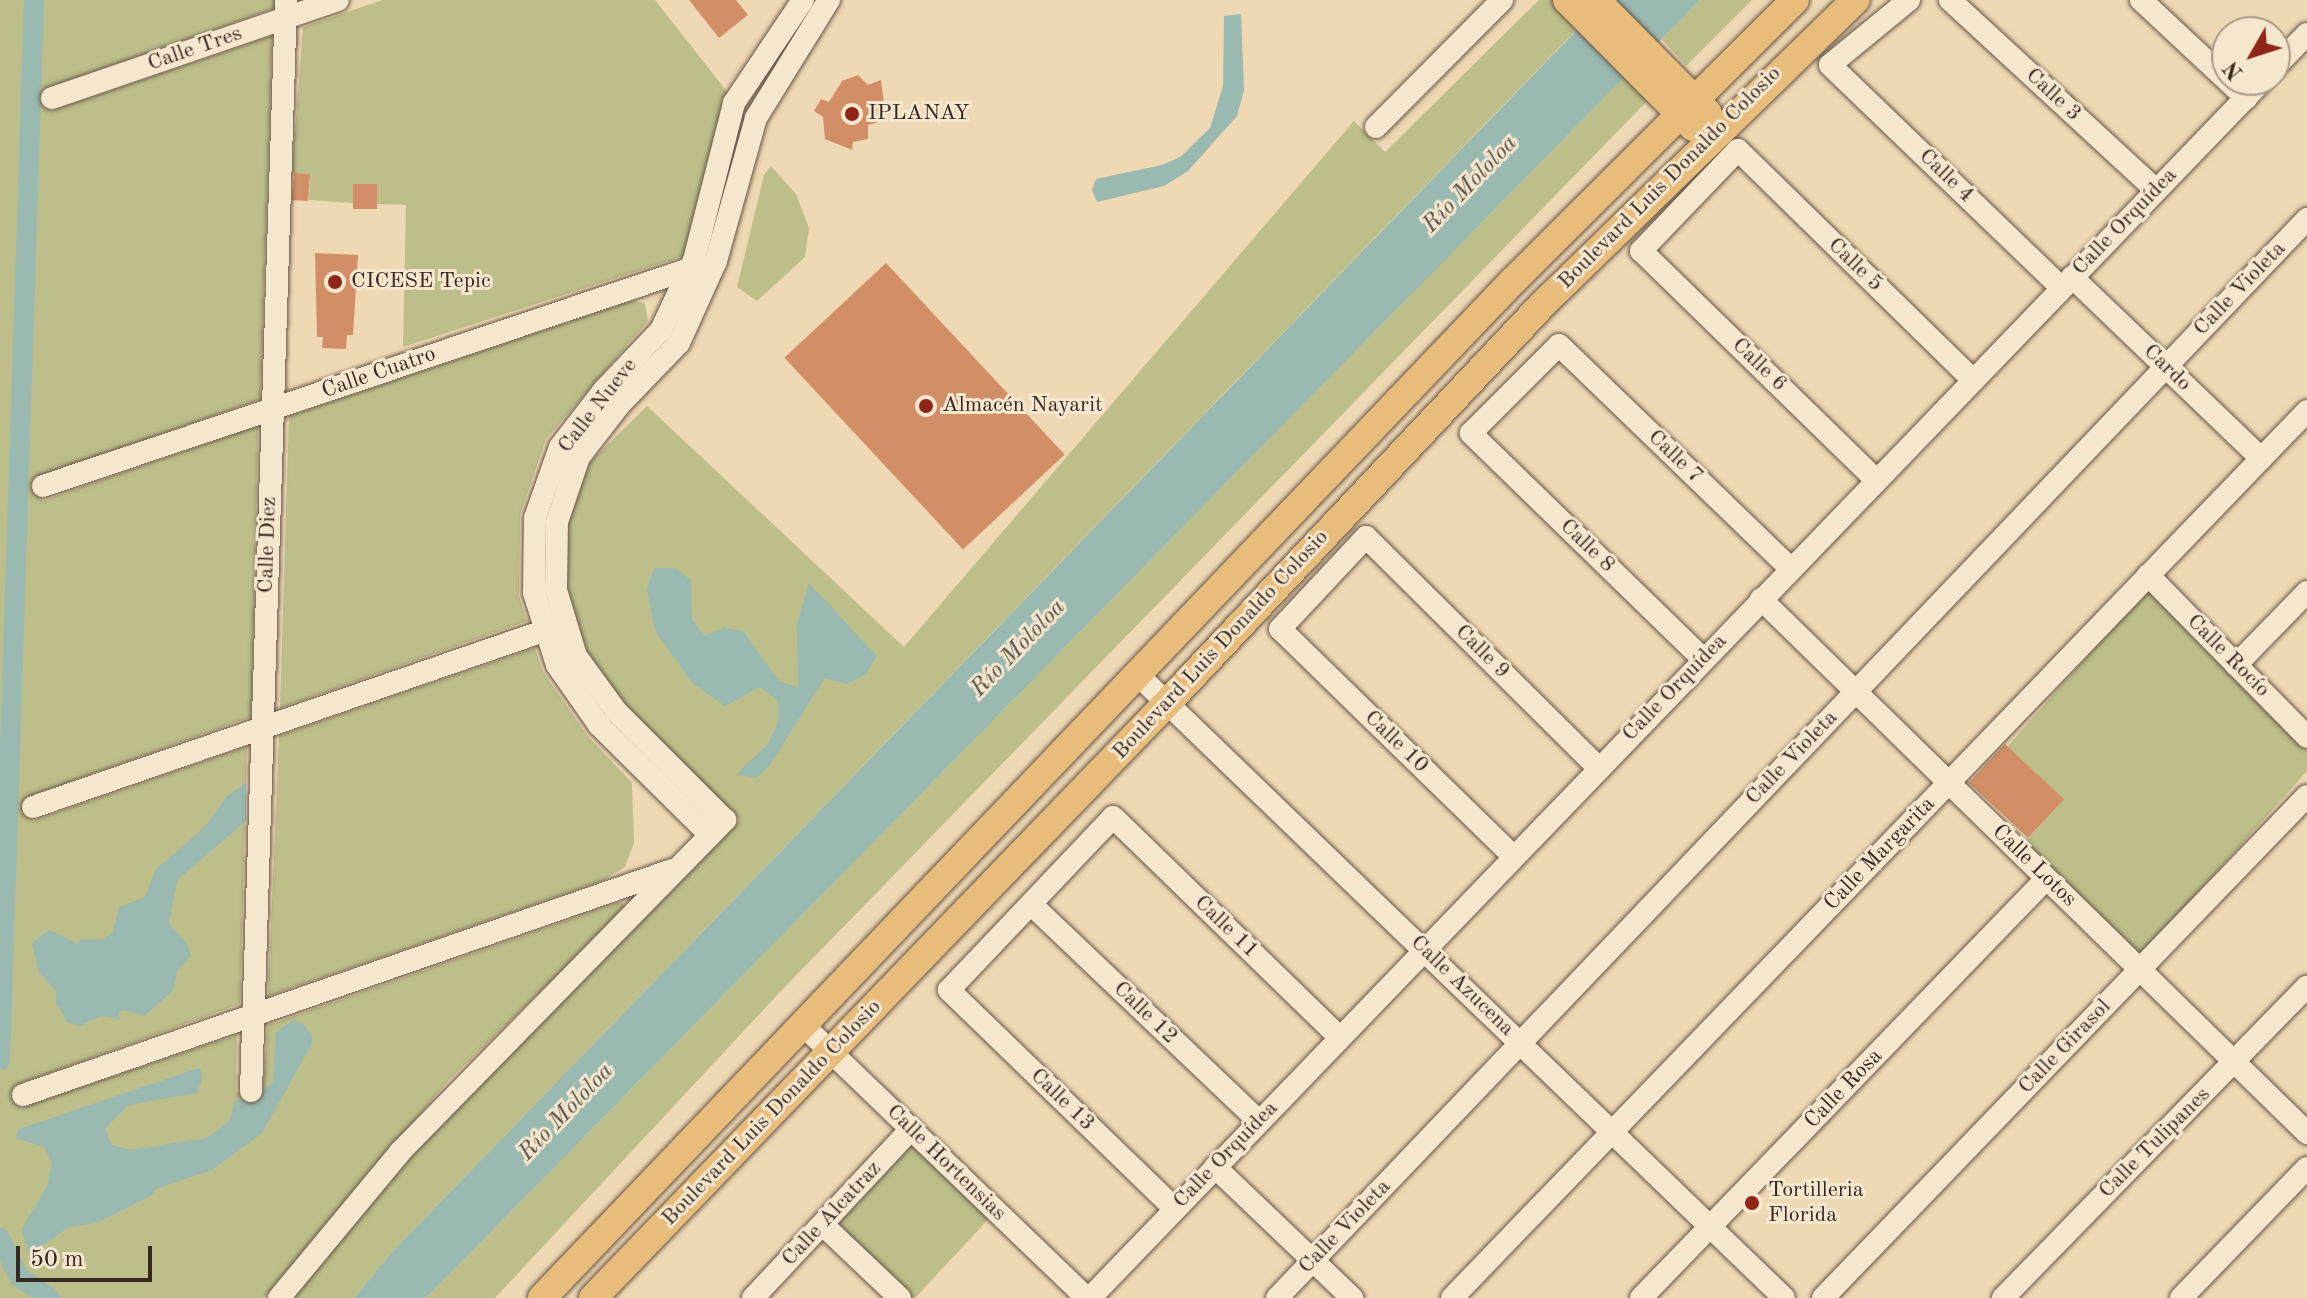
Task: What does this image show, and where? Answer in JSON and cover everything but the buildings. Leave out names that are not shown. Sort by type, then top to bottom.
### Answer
[{"type":"main road","name":"Boulevard Luis Donaldo Colosio","points":[[542,1298],[806,1028],[1138,675],[1688,106],[1795,0]]},
{"type":"main road","name":"Boulevard Luis Donaldo Colosio","points":[[593,1298],[1167,703],[1532,315],[1714,134],[1856,0]]},
{"type":"main road","points":[[1581,5],[1714,134]]},
{"type":"main road","points":[[831,1052],[826,1028],[916,929],[924,904]]},
{"type":"street","name":"Calle Tres","points":[[52,98],[286,9],[338,0]]},
{"type":"street","name":"Calle Nueve","points":[[677,868],[717,828],[616,711],[534,593],[535,518],[560,447],[604,390],[661,330],[690,268],[734,103],[803,0]]},
{"type":"street","name":"Calle Nueve","points":[[556,627],[557,522],[579,457],[679,343],[716,261],[756,118],[829,0]]},
{"type":"street","points":[[1376,127],[1502,0]]},
{"type":"street","name":"Calle 4","points":[[1909,0],[1830,65],[2067,282]]},
{"type":"street","name":"Calle 3","points":[[1950,0],[2156,190]]},
{"type":"street","points":[[2141,0],[2246,98]]},
{"type":"street","name":"Calle Diez","points":[[251,1091],[286,9]]},
{"type":"street","points":[[2291,50],[2307,34]]},
{"type":"street","name":"Calle Orquídea","points":[[1088,1298],[2246,98]]},
{"type":"street","name":"Calle 6","points":[[1738,150],[1641,251],[1876,480]]},
{"type":"street","name":"Calle 5","points":[[1738,150],[1973,380]]},
{"type":"street","name":"Calle Violeta","points":[[1277,1298],[2307,219]]},
{"type":"street","name":"Calle Cuatro","points":[[43,486],[716,261]]},
{"type":"street","name":"Cardo","points":[[2067,282],[2166,367],[2261,458]]},
{"type":"street","name":"Calle 8","points":[[1559,345],[1471,433],[1703,659]]},
{"type":"street","name":"Calle 7","points":[[1559,345],[1790,568]]},
{"type":"street","name":"Calle Margarita","points":[[1452,1298],[2307,411]]},
{"type":"street","name":"Calle 10","points":[[1366,537],[1280,629],[1513,856]]},
{"type":"street","name":"Calle 9","points":[[1366,537],[1598,767]]},
{"type":"street","name":"Calle Rocío","points":[[2148,575],[2307,737]]},
{"type":"street","points":[[2236,665],[2307,592]]},
{"type":"street","name":"Calle Lotos","points":[[1761,599],[2307,1133]]},
{"type":"street","points":[[33,807],[556,627]]},
{"type":"street","name":"Calle Azucena","points":[[1138,675],[1784,1298]]},
{"type":"street","name":"Calle Girasol","points":[[1823,1298],[2307,796]]},
{"type":"street","name":"Calle 11","points":[[1032,905],[1113,817],[1339,1037]]},
{"type":"street","points":[[23,1095],[677,868]]},
{"type":"street","points":[[279,1298],[400,1152],[677,868]]},
{"type":"street","name":"Calle Rosa","points":[[1641,1298],[2046,879]]},
{"type":"street","name":"Calle 13","points":[[1032,905],[949,990],[1175,1209]]},
{"type":"street","name":"Calle 12","points":[[1032,905],[1259,1121]]},
{"type":"street","name":"Calle Tulipanes","points":[[2003,1298],[2307,987]]},
{"type":"street","name":"Calle Hortensias","points":[[806,1028],[1088,1298]]},
{"type":"street","name":"Calle Alcatraz","points":[[753,1298],[911,1129]]},
{"type":"street","points":[[1215,1167],[1352,1298]]},
{"type":"street","points":[[2181,1298],[2307,1168]]},
{"type":"street","points":[[823,1225],[900,1298]]},
{"type":"green space","points":[[0,0],[275,0],[275,8],[50,87],[51,111],[272,36],[260,399],[41,476],[42,501],[258,426],[251,717],[32,795],[33,821],[247,747],[240,1004],[21,1083],[21,1108],[237,1035],[236,1092],[263,1091],[268,1025],[620,902],[627,907],[449,1080],[264,1298],[0,1298]]},
{"type":"green space","points":[[383,0],[655,0],[728,93],[684,256],[403,347],[406,205],[377,204],[377,185],[353,203],[309,200],[310,174],[292,173],[303,27]]},
{"type":"green space","points":[[1539,0],[1553,0],[1579,27],[392,1252],[354,1298],[292,1298],[408,1157],[740,820],[624,704],[587,651],[567,589],[568,524],[589,463],[647,406],[904,647],[1354,121],[1385,152]]},
{"type":"green space","points":[[1700,0],[1752,0],[1686,66],[1662,39]]},
{"type":"green space","points":[[1627,74],[1650,98],[780,992],[495,1298],[426,1298]]},
{"type":"green space","points":[[771,166],[796,194],[809,228],[805,257],[757,301],[737,287],[764,175]]},
{"type":"green space","points":[[632,301],[645,303],[648,321],[546,439],[520,515],[519,596],[527,621],[280,708],[289,416]]},
{"type":"green space","points":[[2147,589],[2307,750],[2307,771],[2141,956],[2024,843],[2064,799],[2007,747]]},
{"type":"green space","points":[[535,648],[543,672],[587,735],[632,783],[634,843],[625,867],[604,880],[268,996],[279,736]]},
{"type":"green space","points":[[911,1129],[996,1211],[915,1298],[900,1298],[823,1225]]},
{"type":"water","name":"Río Mololoa","points":[[1606,0],[1700,0],[426,1298],[354,1298],[392,1252]]},
{"type":"water","points":[[1241,14],[1244,90],[1237,116],[1188,171],[1164,186],[1097,202],[1092,190],[1096,179],[1162,165],[1180,157],[1210,128],[1223,86],[1224,16]]},
{"type":"water","points":[[654,568],[675,568],[691,580],[692,620],[705,636],[724,628],[743,631],[779,681],[798,688],[797,624],[809,583],[877,656],[865,675],[847,684],[825,678],[771,763],[757,778],[737,774],[768,744],[778,722],[778,701],[760,687],[725,706],[692,683],[655,630],[647,590]]},
{"type":"water","points":[[246,782],[246,821],[177,880],[169,924],[187,943],[191,956],[177,971],[173,991],[144,1016],[125,1010],[119,1012],[120,1019],[100,1016],[80,1026],[68,1022],[56,1004],[56,991],[38,971],[32,943],[49,930],[78,944],[81,939],[102,940],[113,932],[119,907],[145,897],[156,869],[204,828],[227,796]]},
{"type":"water","points":[[292,1021],[301,1022],[312,1035],[312,1044],[262,1133],[212,1170],[156,1189],[151,1196],[99,1222],[69,1227],[29,1255],[22,1229],[47,1186],[52,1163],[44,1147],[15,1138],[19,1129],[199,1068],[203,1075],[197,1093],[128,1105],[105,1129],[112,1145],[131,1150],[207,1138],[230,1120],[234,1102],[259,1096],[273,1082],[276,1032]]},
{"type":"waterway","points":[[0,1060],[34,0]]},
{"type":"waterway","points":[[0,1238],[19,1277],[50,1298]]},
{"type":"place","name":"IPLANAY","points":[[852,114]]},
{"type":"place","name":"CICESE Tepic","points":[[335,282]]},
{"type":"place","name":"Almacén Nayarit","points":[[926,406]]},
{"type":"place","name":"Tortilleria Florida","points":[[1752,1203]]}]
